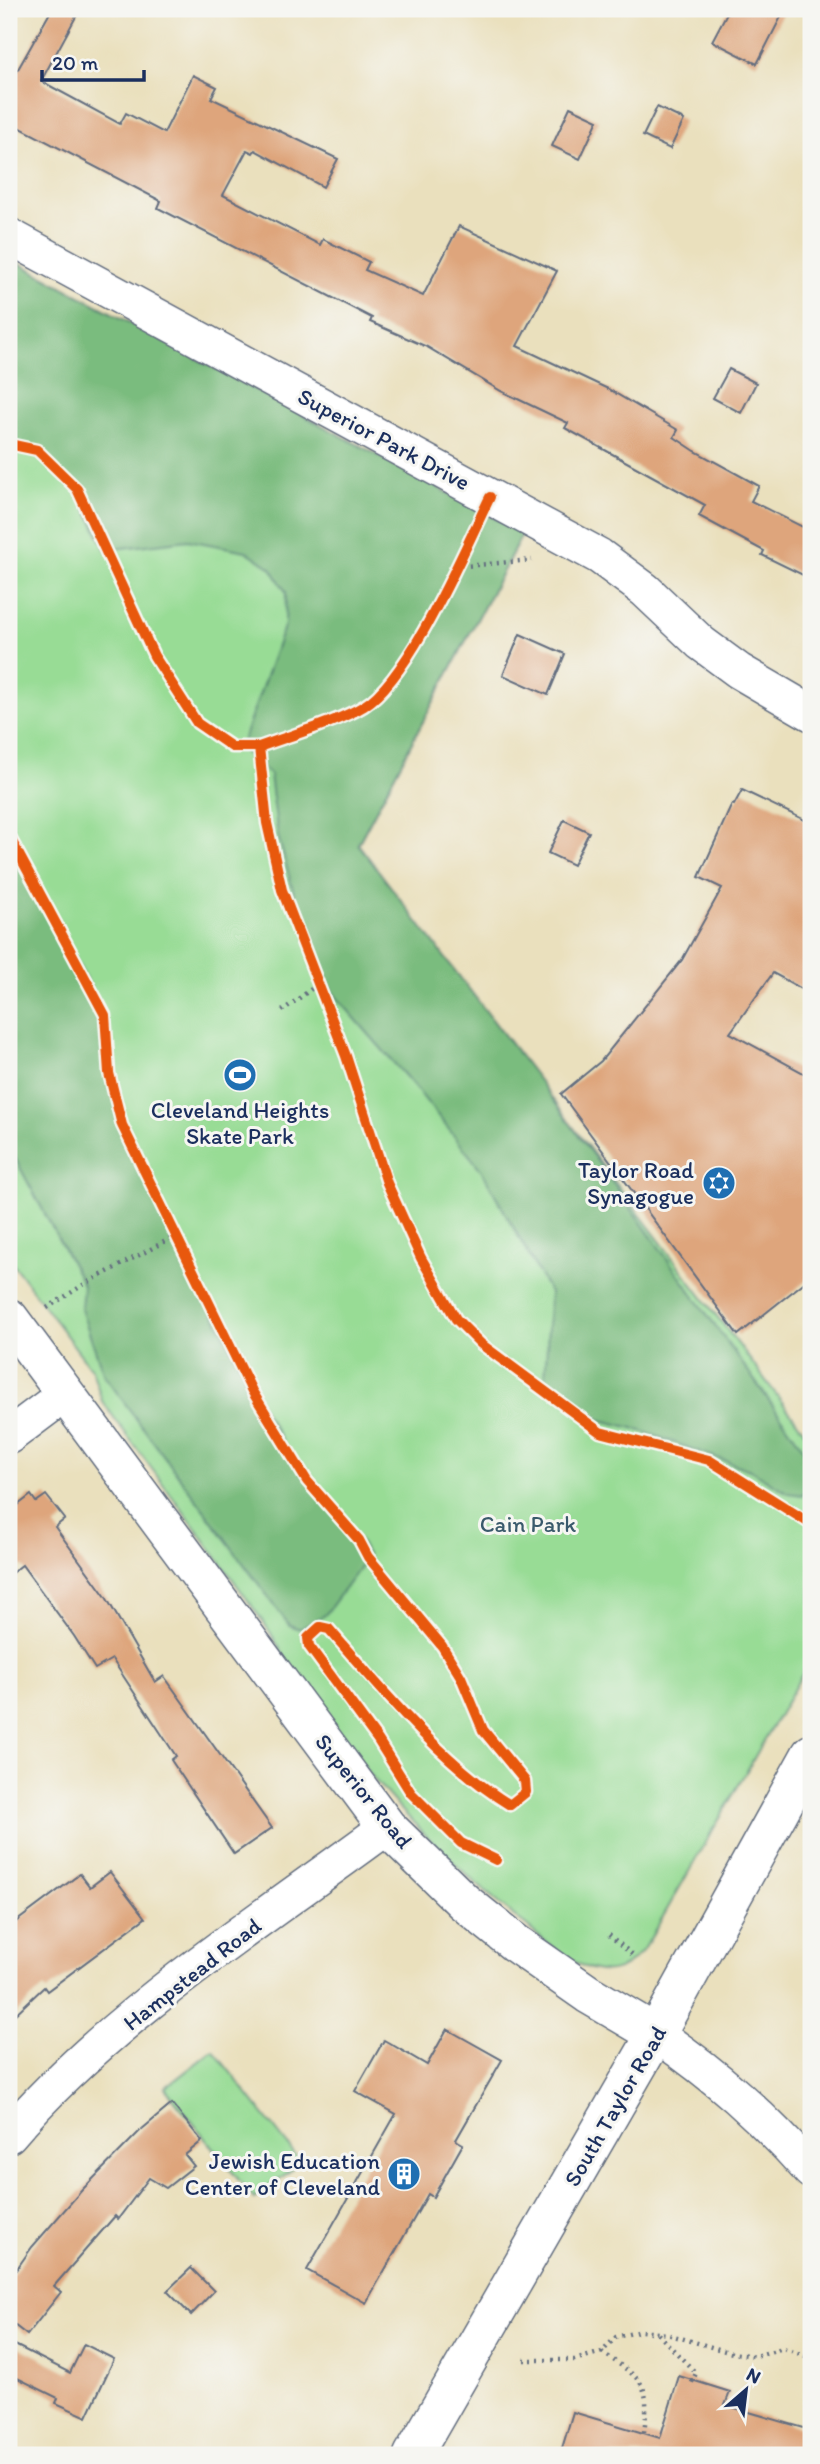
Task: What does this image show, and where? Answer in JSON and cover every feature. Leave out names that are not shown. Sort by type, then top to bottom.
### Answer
[{"type":"street","name":"Superior Park Drive","points":[[9,236],[599,556],[645,590],[701,643],[739,671],[811,713]]},
{"type":"street","name":"Superior Road","points":[[9,1318],[387,1827],[464,1902],[515,1943],[588,1994],[656,2034],[710,2071],[747,2103],[811,2171]]},
{"type":"street","points":[[9,1436],[65,1394]]},
{"type":"street","name":"South Taylor Road","points":[[413,2455],[656,2034],[811,1754]]},
{"type":"street","name":"Hampstead Road","points":[[9,2135],[66,2075],[141,2011],[387,1827]]},
{"type":"path","points":[[449,579],[461,555]]},
{"type":"path","points":[[455,567],[540,559]]},
{"type":"path","points":[[14,854],[26,869]]},
{"type":"path","points":[[282,1011],[316,979],[324,1000]]},
{"type":"path","points":[[169,1223],[181,1248]]},
{"type":"path","points":[[46,1309],[83,1285],[175,1236]]},
{"type":"path","points":[[609,1935],[633,1955]]},
{"type":"path","points":[[524,2360],[574,2360],[602,2351],[616,2337],[641,2331],[732,2353],[755,2356],[783,2348],[811,2358]]},
{"type":"path","points":[[657,2333],[696,2372],[690,2387]]},
{"type":"path","points":[[602,2351],[642,2381],[648,2403],[644,2432]]},
{"type":"green space","name":"Cain Park","points":[[9,258],[523,533],[358,844],[811,1440],[811,1659],[645,1948],[631,1962],[620,1968],[607,1971],[590,1969],[569,1959],[550,1945],[459,1868],[370,1774],[316,1706],[248,1600],[102,1401],[92,1370],[9,1259]]},
{"type":"green space","points":[[9,258],[523,533],[358,844],[541,1083],[811,1459],[811,1482],[802,1495],[788,1493],[750,1470],[633,1428],[601,1420],[545,1380],[550,1293],[482,1171],[414,1086],[332,992],[301,919],[278,836],[270,775],[240,748],[285,624],[286,592],[271,568],[246,551],[188,540],[106,550],[77,489],[37,450],[9,444]]},
{"type":"green space","points":[[9,836],[105,1015],[109,1073],[122,1125],[252,1391],[307,1481],[359,1540],[368,1557],[325,1615],[300,1629],[289,1625],[104,1375],[81,1309],[83,1285],[9,1147]]},
{"type":"green space","points":[[213,2050],[301,2162],[254,2199],[165,2088]]},
{"type":"building","points":[[52,9],[71,9],[78,13],[41,81],[120,124],[126,113],[164,133],[193,75],[217,87],[211,98],[338,159],[323,187],[255,150],[253,153],[247,150],[223,195],[320,245],[323,239],[369,262],[365,270],[423,296],[459,226],[557,271],[517,346],[608,389],[678,430],[674,437],[695,451],[759,486],[751,501],[811,531],[811,579],[762,555],[764,551],[699,516],[705,505],[565,428],[568,423],[501,391],[427,347],[370,322],[372,318],[158,208],[161,201],[9,122],[9,67],[17,71]]},
{"type":"building","points":[[729,9],[785,9],[757,64],[712,41]]},
{"type":"building","points":[[570,107],[598,120],[580,159],[552,146]]},
{"type":"building","points":[[657,107],[684,120],[670,149],[643,136]]},
{"type":"building","points":[[729,369],[756,383],[741,413],[713,398]]},
{"type":"building","points":[[520,634],[565,654],[548,695],[503,675]]},
{"type":"building","name":"Taylor Road Synagogue","points":[[742,790],[811,823],[811,994],[773,973],[730,1033],[811,1077],[811,1277],[738,1335],[561,1094],[601,1061],[682,960],[722,888],[699,877],[732,804],[734,805]]},
{"type":"building","points":[[564,820],[589,832],[573,865],[548,853]]},
{"type":"building","points":[[31,1495],[36,1502],[46,1495],[65,1519],[55,1527],[106,1597],[155,1682],[164,1676],[272,1828],[234,1854],[171,1760],[176,1756],[112,1659],[95,1669],[22,1565],[9,1575],[9,1512]]},
{"type":"building","points":[[110,1872],[145,1918],[47,1991],[44,1987],[9,2020],[9,1927],[80,1874],[90,1887]]},
{"type":"building","name":"Jewish Education Center of Cleveland","points":[[447,2029],[502,2060],[456,2140],[463,2144],[433,2197],[428,2194],[366,2303],[307,2270],[396,2114],[355,2091],[384,2040],[427,2065]]},
{"type":"building","points":[[172,2104],[202,2141],[185,2155],[194,2166],[166,2188],[149,2178],[118,2219],[115,2216],[54,2286],[61,2292],[27,2335],[9,2321],[9,2280],[32,2247],[82,2190],[141,2130]]},
{"type":"building","points":[[191,2268],[214,2291],[191,2315],[167,2291]]},
{"type":"building","points":[[9,2342],[70,2373],[84,2344],[114,2359],[87,2417],[56,2403],[58,2398],[9,2374]]},
{"type":"building","points":[[679,2376],[730,2392],[725,2405],[811,2430],[811,2455],[560,2455],[573,2412],[660,2438]]},
{"type":"cycle path","points":[[9,444],[37,450],[77,489],[154,656],[197,723],[232,747],[259,747],[267,823],[282,890],[346,1056],[387,1183],[421,1258],[456,1319],[481,1344],[600,1432],[709,1460],[811,1524]]},
{"type":"cycle path","points":[[259,747],[353,712],[382,691],[400,669],[435,610],[490,497]]},
{"type":"cycle path","points":[[9,836],[105,1015],[109,1073],[122,1125],[252,1391],[307,1481],[359,1540],[368,1557],[442,1646],[461,1677],[483,1730],[525,1781],[526,1792],[510,1805],[461,1769],[414,1724],[329,1629],[320,1627],[308,1638],[309,1646],[378,1740],[411,1793],[461,1843],[496,1860]]},
{"type":"place","name":"Cleveland Heights Skate Park","points":[[240,1075]]},
{"type":"place","name":"Taylor Road Synagogue","points":[[719,1183]]},
{"type":"place","name":"Jewish Education Center of Cleveland","points":[[404,2174]]}]
